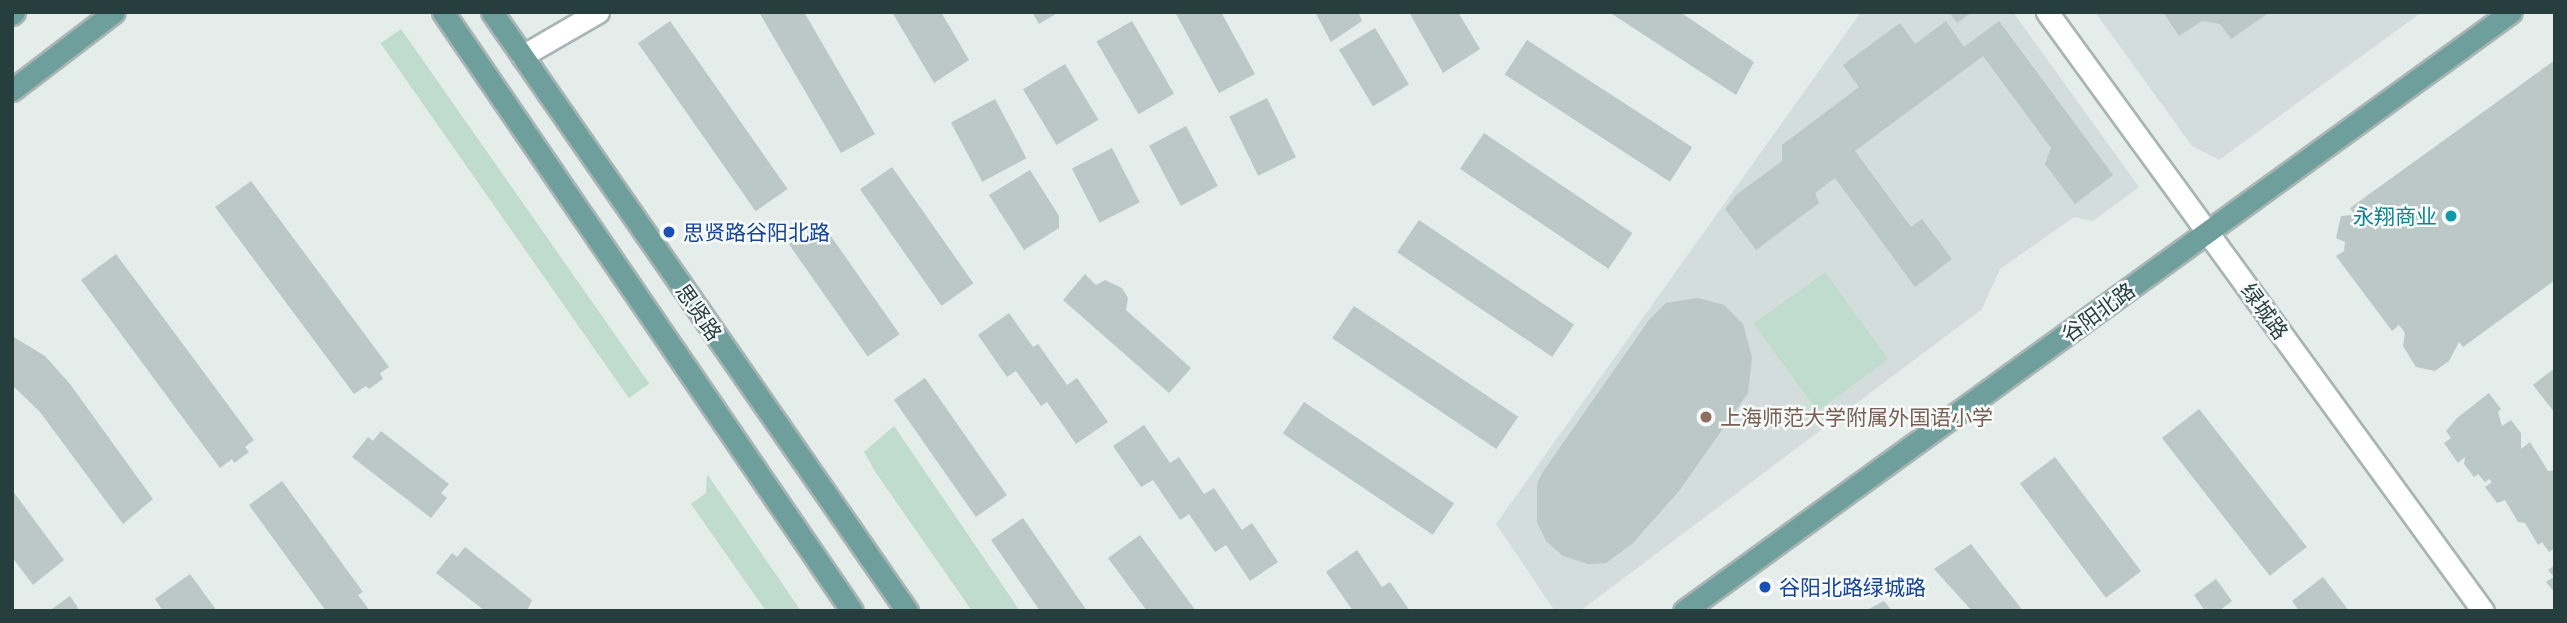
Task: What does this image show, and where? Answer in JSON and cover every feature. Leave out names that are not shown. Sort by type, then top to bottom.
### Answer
[{"type":"main road","points":[[12,90],[114,12]]},
{"type":"main road","name":"思贤路","points":[[443,12],[852,611]]},
{"type":"main road","name":"思贤路","points":[[492,12],[907,611]]},
{"type":"main road","name":"谷阳北路","points":[[1684,611],[2511,12]]},
{"type":"street","points":[[522,56],[598,12]]},
{"type":"street","name":"绿城路","points":[[2047,12],[2483,611]]},
{"type":"shaded area","name":"上海师范大学附属外国语小学","points":[[1861,12],[2013,12],[2139,187],[2093,221],[2074,217],[2000,269],[1982,309],[1580,611],[1555,611],[1496,524]]},
{"type":"shaded area","points":[[2095,12],[2422,12],[2219,160],[2192,146]]},
{"type":"green space","points":[[401,29],[649,384],[629,398],[381,43]]},
{"type":"green space","points":[[1825,272],[1888,359],[1817,411],[1754,324]]},
{"type":"green space","points":[[894,426],[1020,611],[972,611],[876,473],[864,452]]},
{"type":"green space","points":[[707,474],[801,611],[766,611],[691,504],[706,493]]},
{"type":"building","points":[[759,12],[804,12],[875,134],[841,153]]},
{"type":"building","points":[[892,12],[941,12],[969,60],[934,83]]},
{"type":"building","points":[[1032,12],[1059,12],[1039,24]]},
{"type":"building","points":[[1175,12],[1221,12],[1255,74],[1219,93]]},
{"type":"building","points":[[1315,12],[1358,12],[1362,21],[1331,42]]},
{"type":"building","points":[[1409,12],[1458,12],[1480,49],[1443,73]]},
{"type":"building","points":[[1609,12],[1680,12],[1754,62],[1736,95]]},
{"type":"building","points":[[1949,12],[1972,12],[1957,23]]},
{"type":"building","points":[[2163,12],[2270,12],[2231,39],[2220,24],[2202,21],[2179,36]]},
{"type":"building","points":[[670,21],[788,189],[756,211],[638,43]]},
{"type":"building","points":[[1132,21],[1174,94],[1138,114],[1096,42]]},
{"type":"building","points":[[1946,21],[1964,47],[1999,21],[2113,175],[2075,204],[2045,164],[2051,148],[1983,56],[1855,151],[1911,227],[1922,219],[1952,259],[1915,287],[1835,178],[1815,193],[1819,203],[1756,250],[1725,209],[1736,195],[1782,161],[1782,145],[1859,87],[1843,65],[1900,23],[1915,44]]},
{"type":"building","points":[[1375,28],[1409,85],[1373,106],[1339,50]]},
{"type":"building","points":[[1527,40],[1692,147],[1670,182],[1505,74]]},
{"type":"building","name":"永翔商业","points":[[2555,60],[2555,280],[2463,347],[2459,342],[2449,361],[2435,371],[2416,367],[2403,346],[2405,333],[2399,325],[2392,331],[2336,256],[2344,251],[2345,242],[2336,238],[2341,216],[2354,215],[2350,208]]},
{"type":"building","points":[[1065,64],[1098,120],[1056,145],[1023,89]]},
{"type":"building","points":[[1267,98],[1296,157],[1258,176],[1229,116]]},
{"type":"building","points":[[995,99],[1026,158],[982,182],[951,122]]},
{"type":"building","points":[[1186,126],[1218,186],[1181,206],[1149,146]]},
{"type":"building","points":[[1484,133],[1632,233],[1608,269],[1460,169]]},
{"type":"building","points":[[1112,148],[1140,202],[1100,223],[1072,168]]},
{"type":"building","points":[[892,167],[973,283],[942,306],[860,189]]},
{"type":"building","points":[[1030,170],[1059,216],[1059,228],[1024,250],[989,195]]},
{"type":"building","points":[[251,181],[389,367],[380,373],[383,379],[369,389],[366,386],[354,394],[215,207]]},
{"type":"building","points":[[1419,220],[1574,325],[1552,357],[1397,252]]},
{"type":"building","points":[[821,222],[900,334],[868,357],[789,244]]},
{"type":"building","points":[[116,254],[254,440],[245,447],[249,452],[234,463],[232,459],[220,468],[81,280]]},
{"type":"building","points":[[1085,274],[1096,285],[1105,280],[1122,288],[1128,298],[1126,310],[1191,368],[1169,393],[1063,300]]},
{"type":"building","points":[[1698,298],[1724,305],[1743,324],[1752,357],[1748,393],[1679,491],[1633,543],[1606,563],[1589,564],[1563,556],[1546,541],[1537,522],[1537,484],[1542,473],[1649,320],[1666,303]]},
{"type":"building","points":[[1354,306],[1518,417],[1496,449],[1332,338]]},
{"type":"building","points":[[1009,313],[1033,347],[1038,344],[1067,385],[1077,378],[1108,422],[1076,444],[1047,402],[1041,406],[1016,371],[1007,377],[978,335]]},
{"type":"building","points":[[12,336],[45,356],[70,384],[153,499],[123,524],[40,412],[12,385]]},
{"type":"building","points":[[2555,368],[2555,413],[2533,385]]},
{"type":"building","points":[[925,378],[1007,495],[976,517],[894,400]]},
{"type":"building","points":[[2489,393],[2501,409],[2498,412],[2502,426],[2511,420],[2521,433],[2521,449],[2530,442],[2548,471],[2555,470],[2555,548],[2549,552],[2542,542],[2538,545],[2525,523],[2518,522],[2505,500],[2497,503],[2485,487],[2492,482],[2489,479],[2485,482],[2478,474],[2474,477],[2464,464],[2465,457],[2458,463],[2444,443],[2451,438],[2446,431],[2457,418]]},
{"type":"building","points":[[1304,402],[1454,503],[1433,535],[1283,434]]},
{"type":"building","points":[[2199,409],[2307,547],[2270,576],[2162,438]]},
{"type":"building","points":[[1144,425],[1170,463],[1179,457],[1204,494],[1214,488],[1242,530],[1252,523],[1278,562],[1250,581],[1226,545],[1215,552],[1189,514],[1180,520],[1153,480],[1141,487],[1113,446]]},
{"type":"building","points":[[381,431],[449,484],[441,493],[447,498],[431,518],[352,457],[368,437],[373,441]]},
{"type":"building","points":[[2055,457],[2141,571],[2106,598],[2020,483]]},
{"type":"building","points":[[282,481],[363,592],[358,595],[370,611],[326,611],[249,505]]},
{"type":"building","points":[[12,490],[64,560],[33,585],[12,557]]},
{"type":"building","points":[[1023,518],[1087,611],[1040,611],[991,540]]},
{"type":"building","points":[[1140,535],[1196,611],[1147,611],[1108,558]]},
{"type":"building","points":[[1971,544],[2023,611],[1972,611],[1934,569]]},
{"type":"building","points":[[465,547],[532,600],[527,611],[485,611],[436,573],[452,553],[457,557]]},
{"type":"building","points":[[1357,550],[1382,587],[1390,582],[1410,611],[1353,611],[1326,572]]},
{"type":"building","points":[[2555,565],[2555,593],[2546,582],[2554,577],[2548,570]]},
{"type":"building","points":[[190,574],[217,611],[163,611],[155,599]]},
{"type":"building","points":[[2323,577],[2349,611],[2299,611],[2292,601]]},
{"type":"building","points":[[2216,579],[2232,601],[2219,611],[2205,611],[2194,595]]},
{"type":"building","points":[[70,596],[80,611],[49,611]]},
{"type":"building","points":[[1884,601],[1892,611],[1865,611]]},
{"type":"place","name":"永翔商业","points":[[2451,216]]},
{"type":"place","name":"思贤路谷阳北路","points":[[669,232]]},
{"type":"place","name":"上海师范大学附属外国语小学","points":[[1706,417]]},
{"type":"place","name":"谷阳北路绿城路","points":[[1765,587]]}]
